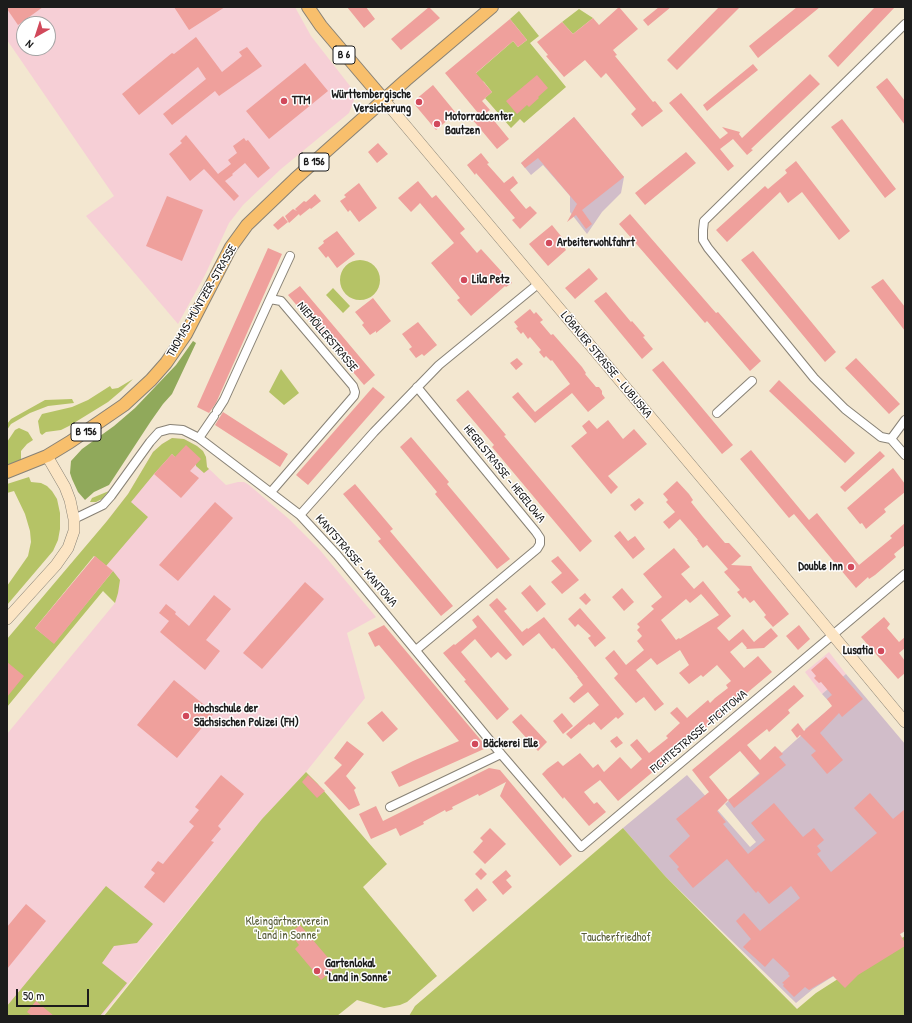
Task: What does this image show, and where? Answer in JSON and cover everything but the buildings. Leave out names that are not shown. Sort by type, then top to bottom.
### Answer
[{"type":"main road","name":"LÖBAUER STRASSE - LUBIJSKA","points":[[308,7],[321,26],[905,722]]},
{"type":"main road","name":"B 156","points":[[384,100],[492,7]]},
{"type":"main road","name":"THOMAS-MÜNTZER-STRASSE","points":[[47,456],[93,428],[124,405],[151,380],[166,363],[186,334],[231,247],[246,226],[294,179],[384,100]]},
{"type":"main road","name":"B 156","points":[[7,472],[47,456]]},
{"type":"main road","points":[[7,619],[56,565],[68,548],[74,531],[74,518],[70,500],[65,487],[47,456]]},
{"type":"street","points":[[905,24],[704,221],[702,230],[703,240],[708,248],[814,378],[845,409],[881,437],[891,439],[905,455]]},
{"type":"street","points":[[199,438],[224,400],[290,256]]},
{"type":"street","points":[[300,515],[374,432],[417,387],[456,351],[538,284]]},
{"type":"street","name":"NIEMÖLLERSTRASSE","points":[[270,299],[281,301],[353,386],[355,392],[354,396],[271,492]]},
{"type":"street","points":[[717,413],[752,381]]},
{"type":"street","name":"HEGELSTRASSE - HEGELOWA","points":[[416,650],[537,549],[540,544],[540,538],[536,532],[417,387]]},
{"type":"street","points":[[891,439],[905,420]]},
{"type":"street","name":"KANTSTRASSE - KANTOWA","points":[[74,518],[103,505],[112,496],[150,442],[159,432],[170,429],[183,430],[199,438],[300,515],[336,555],[416,650],[580,848]]},
{"type":"street","name":"FICHTESTRASSE -FICHTOWA","points":[[580,848],[905,574]]},
{"type":"street","points":[[390,807],[501,754]]},
{"type":"shaded area","points":[[7,7],[295,7],[311,36],[350,86],[354,100],[349,113],[281,169],[243,205],[229,223],[205,275],[178,324],[86,216],[114,196],[18,56],[56,56],[56,16],[16,16],[16,53],[7,40]]},
{"type":"shaded area","points":[[574,117],[624,177],[621,193],[602,212],[587,234],[570,212],[570,196],[543,165],[531,175],[521,163]]},
{"type":"shaded area","name":"Hochschule der Sächsischen Polizei (FH)","points":[[172,438],[184,439],[203,451],[206,457],[207,467],[226,485],[244,482],[289,519],[319,549],[376,617],[347,633],[365,698],[306,772],[262,819],[102,1016],[7,1016],[7,734],[115,603],[113,592],[107,580],[113,571],[106,566],[106,522],[128,494],[153,452]]},
{"type":"shaded area","points":[[829,652],[846,674],[822,694],[805,672]]},
{"type":"shaded area","points":[[846,674],[905,744],[905,931],[813,989],[796,1003],[665,876],[623,828],[687,775],[750,847],[756,842],[725,804],[806,731],[805,729],[833,706],[822,694]]},
{"type":"green space","points":[[579,9],[593,18],[573,34],[562,22]]},
{"type":"green space","points":[[519,11],[539,36],[530,43],[566,87],[524,123],[520,119],[511,128],[485,98],[492,92],[484,82],[474,75],[513,41],[518,47],[527,40],[510,19]]},
{"type":"green space","points":[[360,260],[368,262],[374,266],[378,272],[380,280],[378,288],[374,294],[368,298],[360,300],[352,298],[346,294],[342,288],[340,280],[342,272],[346,266],[352,262]]},
{"type":"green space","points":[[333,288],[350,306],[343,313],[326,295]]},
{"type":"green space","points":[[193,341],[196,343],[172,394],[151,421],[109,485],[94,492],[85,500],[78,492],[72,479],[70,473],[71,461],[82,449],[114,426],[135,408],[176,365]]},
{"type":"green space","points":[[281,369],[299,393],[284,405],[269,392]]},
{"type":"green space","points":[[133,379],[108,402],[69,426],[61,430],[46,432],[42,435],[40,433],[38,421],[42,414],[72,407],[88,400],[110,386],[112,389],[118,388]]},
{"type":"green space","points":[[72,399],[74,403],[48,406],[30,413],[11,424],[7,430],[7,424],[11,419],[45,400]]},
{"type":"green space","points":[[19,428],[28,432],[33,440],[21,451],[21,463],[7,468],[7,442],[15,430]]},
{"type":"green space","points":[[172,438],[184,439],[203,451],[206,457],[207,467],[209,469],[204,473],[196,466],[196,464],[175,457],[172,454],[154,474],[131,502],[148,517],[106,566],[94,556],[35,628],[54,643],[113,571],[120,580],[115,603],[103,591],[7,707],[7,639],[107,521],[128,494],[153,452]]},
{"type":"green space","points":[[29,477],[31,482],[41,483],[47,486],[57,499],[60,513],[60,529],[58,540],[53,551],[7,605],[7,586],[28,556],[31,542],[30,531],[25,514],[14,491],[7,493],[7,484]]},
{"type":"green space","points":[[109,491],[102,499],[96,502],[90,502],[92,498]]},
{"type":"green space","name":"Kleingärtnerverein \"Land in Sonne\"","points":[[306,772],[387,864],[363,887],[437,976],[407,1002],[400,1005],[384,1008],[357,1000],[337,1016],[104,1016],[262,819]]},
{"type":"green space","name":"Taucherfriedhof","points":[[623,828],[665,876],[797,1009],[816,993],[905,936],[905,1016],[409,1016],[415,1006]]},
{"type":"green space","points":[[106,886],[153,924],[137,943],[114,946],[102,963],[127,983],[100,1016],[7,1016],[7,1006]]},
{"type":"place","name":"TTM","points":[[284,101]]},
{"type":"place","name":"Württembergische Versicherung","points":[[419,102]]},
{"type":"place","name":"Motorradcenter Bautzen","points":[[437,124]]},
{"type":"place","name":"Arbeiterwohlfahrt","points":[[549,243]]},
{"type":"place","name":"Lila Petz","points":[[464,280]]},
{"type":"place","name":"Double Inn","points":[[851,567]]},
{"type":"place","name":"Lusatia","points":[[881,651]]},
{"type":"place","name":"Hochschule der Sächsischen Polizei (FH)","points":[[186,716]]},
{"type":"place","name":"Bäckerei Elle","points":[[475,744]]},
{"type":"place","name":"Gartenlokal \"Land in Sonne\"","points":[[317,971]]}]
